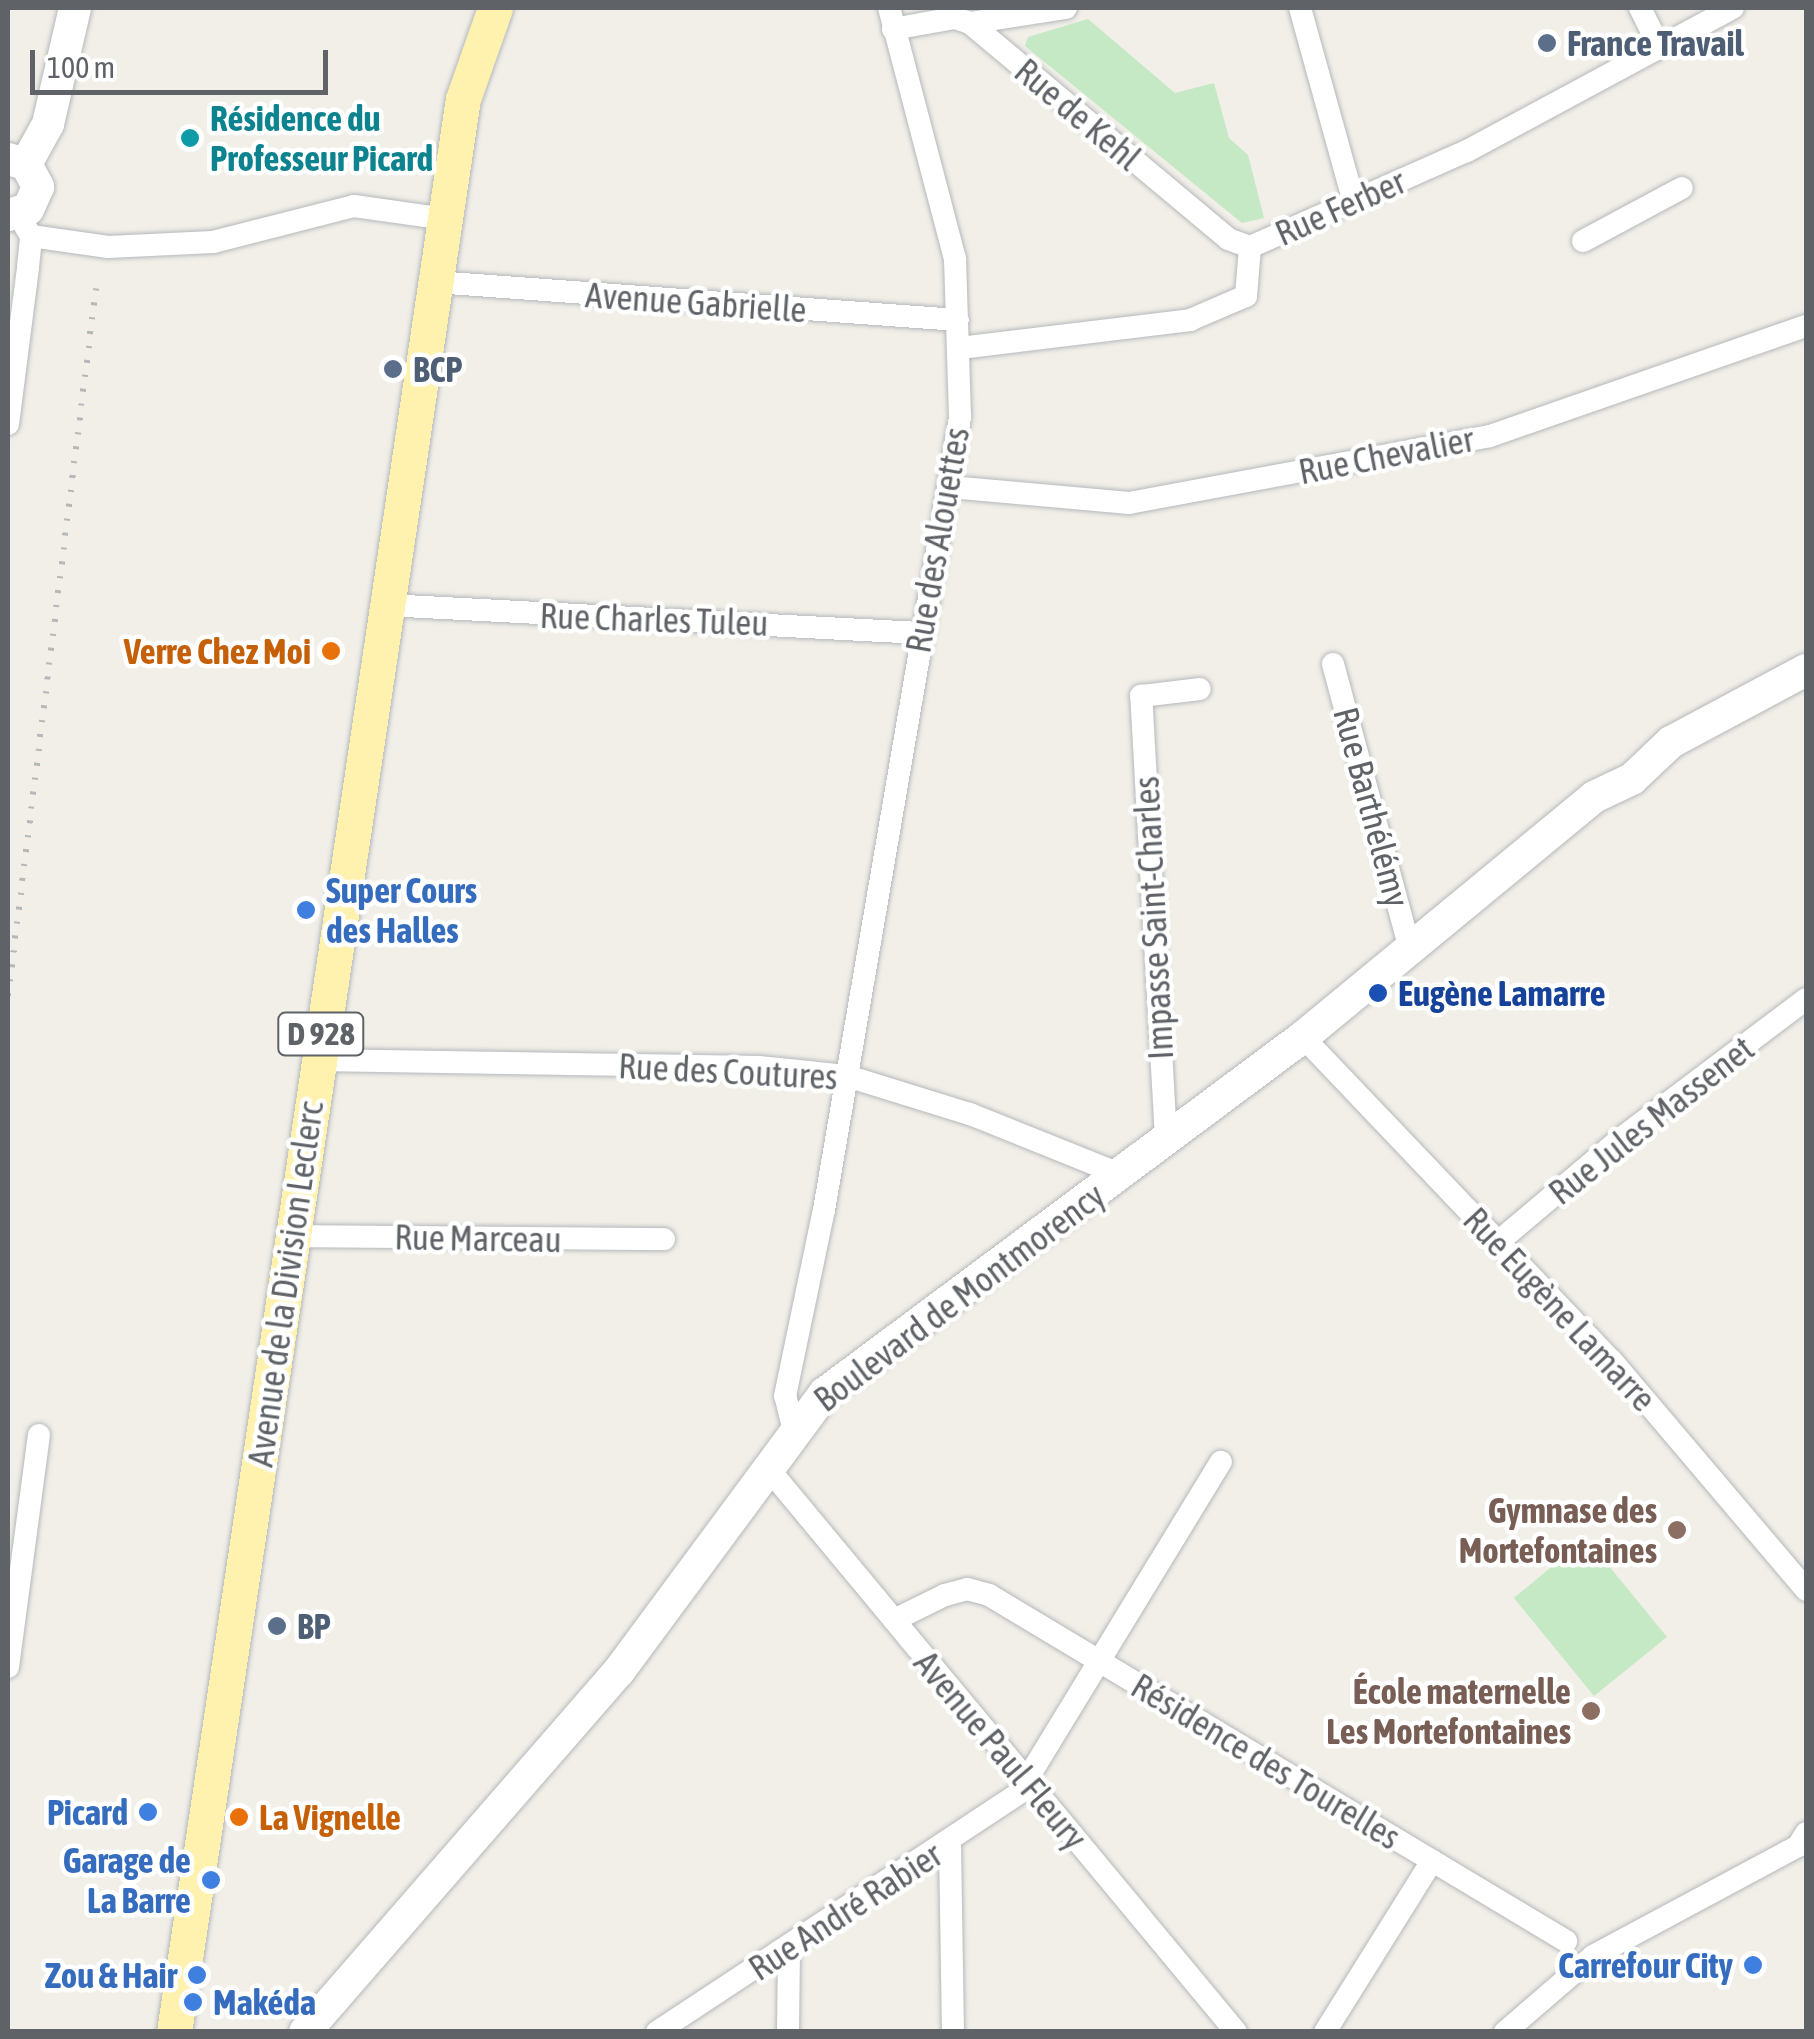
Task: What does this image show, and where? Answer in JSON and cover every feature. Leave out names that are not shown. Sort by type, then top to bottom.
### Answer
[{"type":"main road","name":"Avenue de la Division Leclerc","points":[[174,2032],[435,282],[470,64],[495,8]]},
{"type":"street","points":[[8,424],[19,222],[38,191],[17,162],[48,124],[75,8]]},
{"type":"street","points":[[891,18],[955,18],[970,23],[1066,8]]},
{"type":"street","points":[[1300,8],[1354,198]]},
{"type":"street","points":[[1640,8],[1658,44]]},
{"type":"street","name":"Rue Ferber","points":[[960,348],[1190,320],[1246,296],[1251,279],[1250,247],[1467,151],[1658,44],[1733,8]]},
{"type":"street","name":"Rue des Alouettes","points":[[793,1427],[785,1396],[847,1076],[921,633],[950,487],[960,348],[955,258],[891,18]]},
{"type":"street","name":"Rue de Kehl","points":[[970,23],[1228,239],[1250,247]]},
{"type":"street","points":[[1583,241],[1682,188]]},
{"type":"street","points":[[19,222],[108,246],[213,242],[354,206],[445,219]]},
{"type":"street","name":"Avenue Gabrielle","points":[[435,282],[958,320]]},
{"type":"street","name":"Rue Chevalier","points":[[950,487],[1129,503],[1420,450],[1490,436],[1806,326]]},
{"type":"street","name":"Rue Charles Tuleu","points":[[386,605],[921,633]]},
{"type":"street","name":"Rue Barthélémy","points":[[1333,664],[1410,950]]},
{"type":"street","name":"Boulevard de Montmorency","points":[[305,2032],[629,1659],[793,1427],[898,1335],[1122,1174],[1303,1037],[1594,798],[1622,763],[1671,742],[1806,670]]},
{"type":"street","name":"Impasse Saint-Charles","points":[[1166,1139],[1140,696],[1200,689]]},
{"type":"street","name":"Rue Jules Massenet","points":[[1497,1243],[1619,1140],[1806,999]]},
{"type":"street","name":"Rue Eugène Lamarre","points":[[1303,1037],[1674,1429],[1806,1590]]},
{"type":"street","name":"Rue des Coutures","points":[[317,1060],[759,1067],[847,1076],[970,1114],[1122,1174]]},
{"type":"street","name":"Rue Marceau","points":[[292,1236],[664,1240]]},
{"type":"street","points":[[8,1667],[39,1435]]},
{"type":"street","name":"Résidence des Tourelles","points":[[1028,1784],[1221,1462]]},
{"type":"street","name":"Avenue Paul Fleury","points":[[768,1467],[1236,2032]]},
{"type":"street","name":"Résidence des Tourelles","points":[[894,1620],[967,1589],[990,1594],[1566,1941]]},
{"type":"street","name":"Rue André Rabier","points":[[657,2032],[950,1843],[1028,1784]]},
{"type":"street","points":[[1505,2032],[1593,1956],[1635,1929],[1802,1839]]},
{"type":"street","points":[[950,1843],[953,2032]]},
{"type":"street","name":"Résidence des Tourelles","points":[[1326,2032],[1432,1861]]},
{"type":"street","points":[[788,2032],[789,1948]]},
{"type":"green space","points":[[1088,19],[1175,93],[1214,83],[1229,138],[1248,155],[1264,218],[1242,223],[1025,46],[1028,37]]},
{"type":"green space","points":[[1586,1538],[1667,1637],[1594,1696],[1514,1598]]},
{"type":"railway","points":[[8,996],[97,279]]},
{"type":"place","name":"France Travail","points":[[1547,43]]},
{"type":"place","name":"Résidence du Professeur Picard","points":[[190,138]]},
{"type":"place","name":"BCP","points":[[393,369]]},
{"type":"place","name":"Verre Chez Moi","points":[[331,651]]},
{"type":"place","name":"Super Cours des Halles","points":[[306,910]]},
{"type":"place","name":"Eugène Lamarre","points":[[1378,993]]},
{"type":"place","name":"Gymnase des Mortefontaines","points":[[1677,1530]]},
{"type":"place","name":"BP","points":[[277,1626]]},
{"type":"place","name":"École maternelle Les Mortefontaines","points":[[1591,1711]]},
{"type":"place","name":"Picard","points":[[148,1812]]},
{"type":"place","name":"La Vignelle","points":[[239,1817]]},
{"type":"place","name":"Garage de La Barre","points":[[211,1880]]},
{"type":"place","name":"Carrefour City","points":[[1753,1965]]},
{"type":"place","name":"Zou & Hair","points":[[197,1975]]},
{"type":"place","name":"Makéda","points":[[193,2002]]}]
